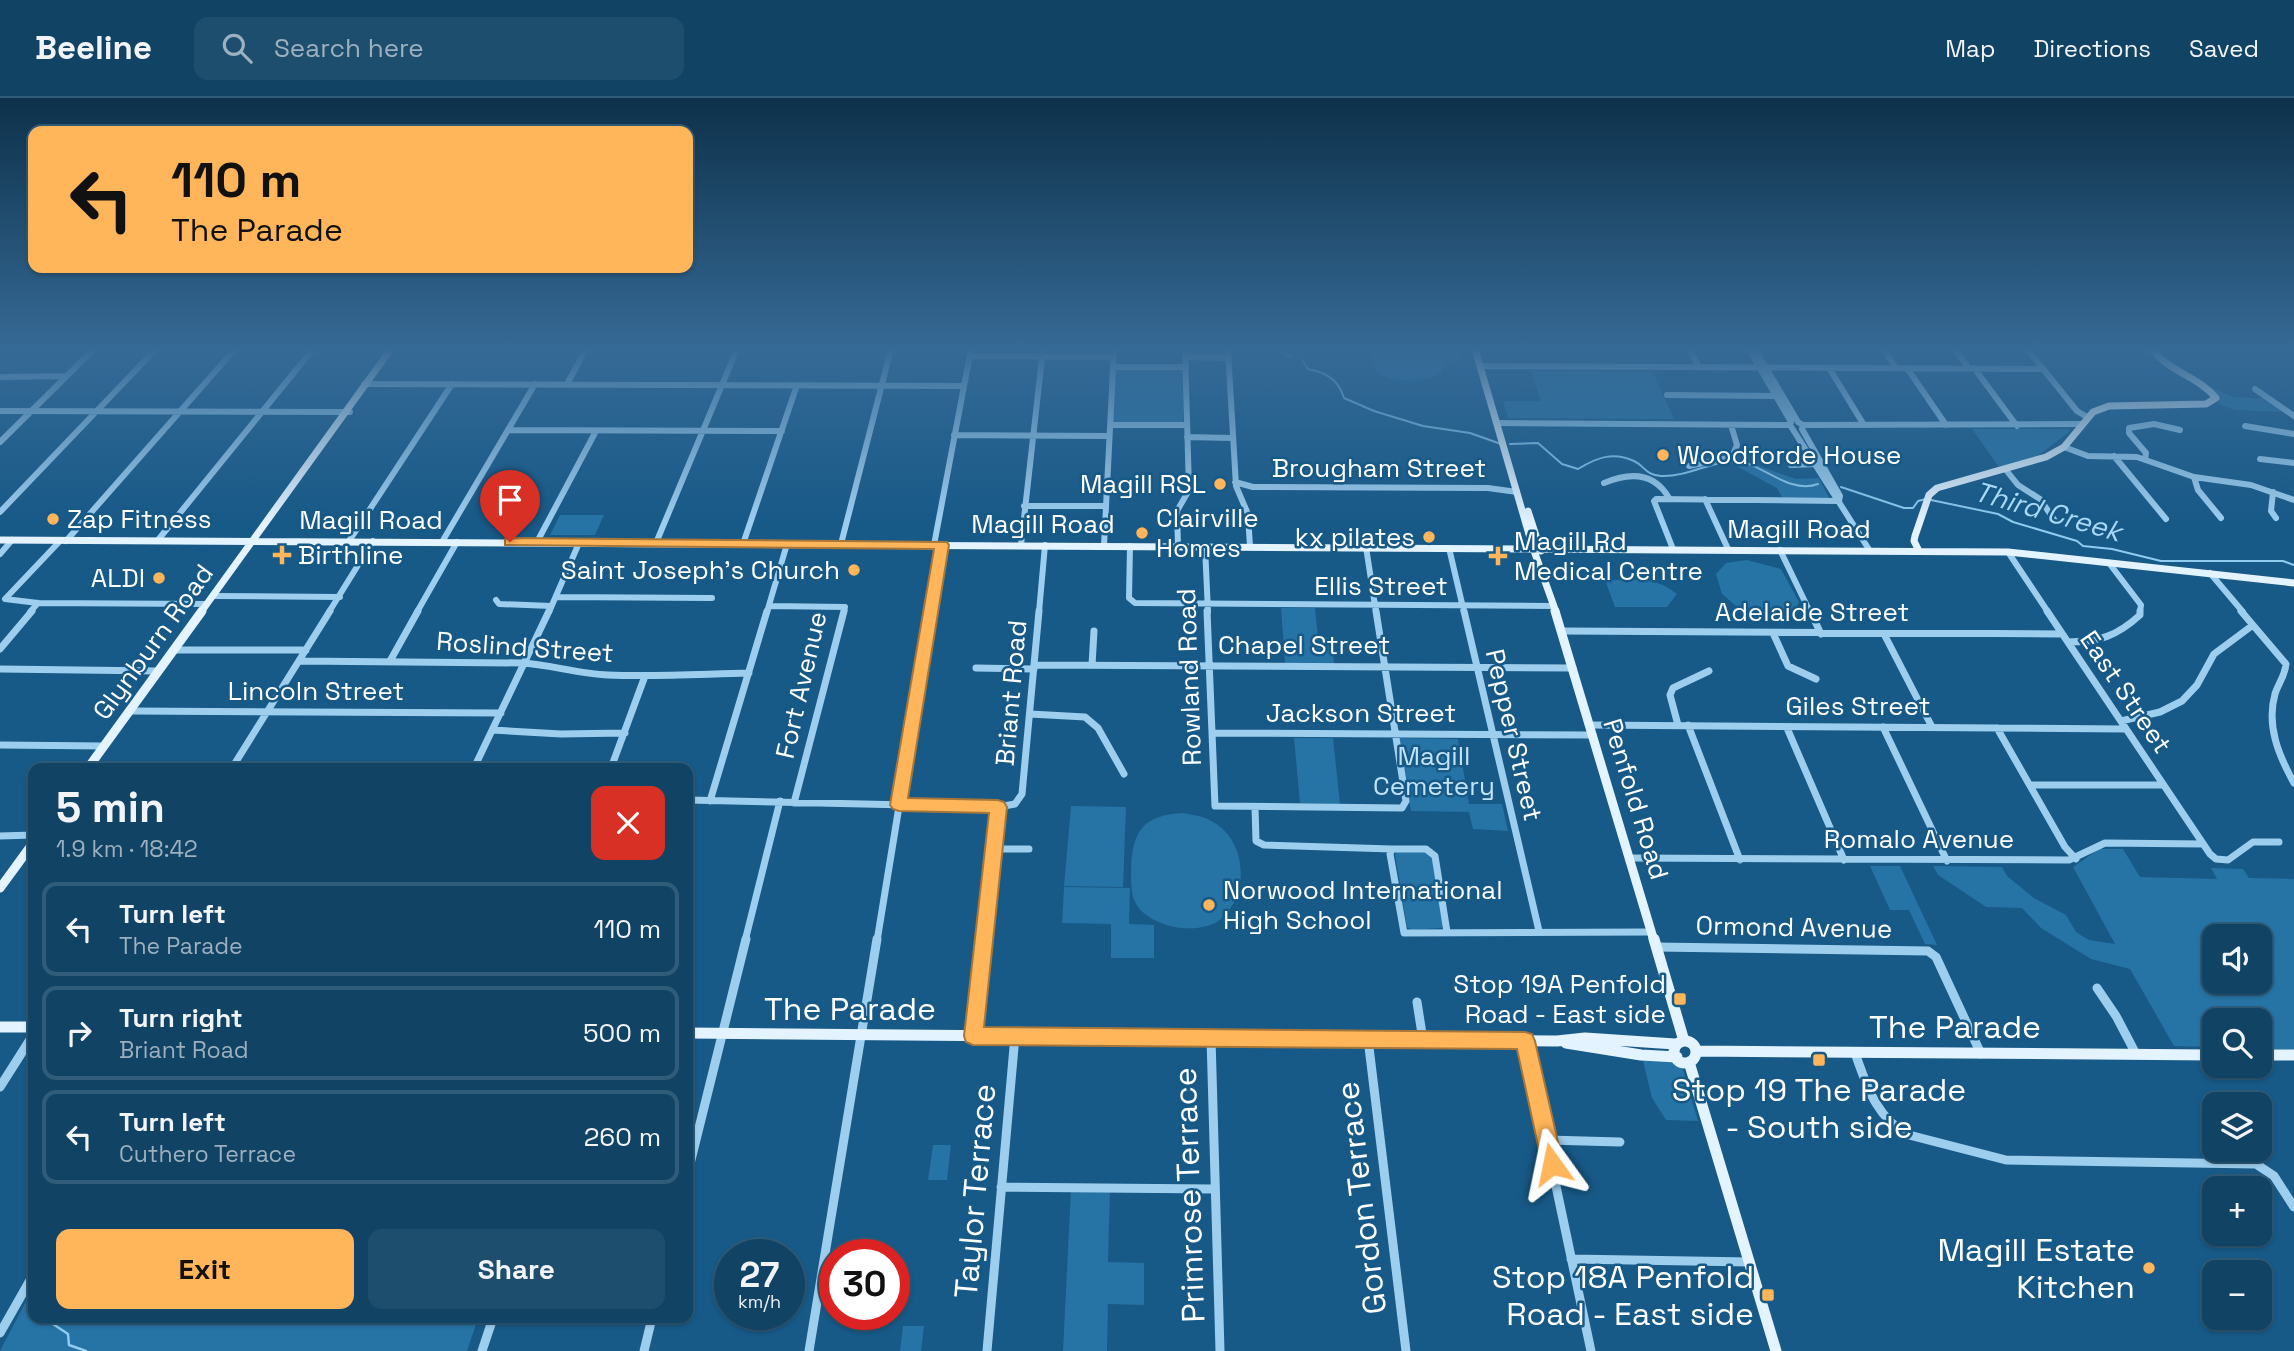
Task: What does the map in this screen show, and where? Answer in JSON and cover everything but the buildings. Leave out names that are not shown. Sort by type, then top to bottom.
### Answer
[{"type":"main road","name":"Glynburn Road","points":[[92,763],[350,407]]},
{"type":"main road","points":[[1495,407],[1516,488],[1537,548]]},
{"type":"main road","points":[[2104,407],[2085,421],[2064,447],[2046,457],[1946,485],[1928,498],[1914,541],[1919,551],[2007,552],[2294,583]]},
{"type":"main road","points":[[1504,438],[1537,548]]},
{"type":"main road","points":[[230,540],[262,529],[278,541]]},
{"type":"main road","name":"Magill Road","points":[[0,540],[1205,546],[1366,550],[1537,548],[1919,551]]},
{"type":"main road","name":"Penfold Road","points":[[1537,548],[1656,947],[1679,1043],[1673,1051],[1683,1060]]},
{"type":"main road","points":[[0,888],[28,850]]},
{"type":"main road","points":[[0,1027],[28,1027]]},
{"type":"main road","name":"The Parade","points":[[693,1034],[1525,1041],[1585,1038],[1679,1043]]},
{"type":"main road","name":"The Parade","points":[[1557,1041],[1683,1060]]},
{"type":"main road","points":[[1679,1043],[1697,1051],[1696,1060],[1683,1060],[1750,1262],[1776,1351]]},
{"type":"main road","name":"The Parade","points":[[1697,1051],[2202,1055]]},
{"type":"main road","points":[[2272,1055],[2294,1055]]},
{"type":"street","points":[[0,442],[35,407]]},
{"type":"street","points":[[0,512],[99,407]]},
{"type":"street","points":[[183,407],[63,541],[5,599],[38,603],[340,597]]},
{"type":"street","points":[[158,540],[265,407]]},
{"type":"street","points":[[349,541],[437,407]]},
{"type":"street","points":[[442,542],[521,407]]},
{"type":"street","points":[[656,543],[714,407]]},
{"type":"street","points":[[743,544],[790,407]]},
{"type":"street","points":[[841,544],[877,407]]},
{"type":"street","points":[[809,1351],[899,805],[960,407]]},
{"type":"street","points":[[1021,545],[1036,407]]},
{"type":"street","points":[[1104,546],[1111,407]]},
{"type":"street","points":[[1178,546],[1177,513],[1189,490],[1186,407]]},
{"type":"street","points":[[1231,407],[1235,482],[1248,514],[1250,547]]},
{"type":"street","points":[[1784,407],[1797,425]]},
{"type":"street","points":[[1787,407],[1833,496],[1839,501],[1868,551]]},
{"type":"street","points":[[1853,407],[1864,425]]},
{"type":"street","points":[[1935,407],[1947,425]]},
{"type":"street","points":[[2003,407],[2017,426]]},
{"type":"street","points":[[1500,423],[2064,426],[2085,421],[2074,407]]},
{"type":"street","points":[[0,411],[346,412]]},
{"type":"street","points":[[2145,460],[2146,453],[2129,433],[2129,428],[2146,423],[2164,423],[2180,430]]},
{"type":"street","points":[[1110,425],[1186,425]]},
{"type":"street","points":[[1689,466],[1732,457],[1736,452],[1737,439],[1731,425]]},
{"type":"street","points":[[2064,426],[2076,434]]},
{"type":"street","points":[[2245,426],[2294,434]]},
{"type":"street","points":[[508,430],[782,431]]},
{"type":"street","points":[[537,542],[596,431]]},
{"type":"street","points":[[954,436],[1109,436]]},
{"type":"street","points":[[1186,437],[1233,438]]},
{"type":"street","points":[[2064,447],[2088,456],[2145,460],[2194,477],[2251,485],[2294,500]]},
{"type":"street","points":[[2114,456],[2166,519]]},
{"type":"street","points":[[2260,459],[2294,463]]},
{"type":"street","points":[[1791,466],[1818,464]]},
{"type":"street","points":[[2006,470],[2018,485],[2040,499],[2056,521]]},
{"type":"street","points":[[1604,482],[1626,474],[1648,477],[1660,484],[1669,498]]},
{"type":"street","points":[[2194,477],[2198,490],[2221,518]]},
{"type":"street","name":"Brougham Street","points":[[1235,482],[1252,487],[1516,488]]},
{"type":"street","name":"Brougham Street","points":[[1238,493],[1252,487]]},
{"type":"street","points":[[2273,492],[2271,510],[2276,518]]},
{"type":"street","points":[[1673,549],[1654,501],[1669,498],[1839,501]]},
{"type":"street","points":[[1705,499],[1728,550]]},
{"type":"street","points":[[1024,506],[1105,506]]},
{"type":"street","points":[[0,554],[12,540]]},
{"type":"street","points":[[235,763],[373,541]]},
{"type":"street","points":[[390,661],[457,542]]},
{"type":"street","points":[[476,763],[556,597],[579,542]]},
{"type":"street","points":[[710,801],[787,544]]},
{"type":"street","name":"Briant Road","points":[[998,807],[1015,804],[1022,794],[1045,545]]},
{"type":"street","name":"Ellis Street","points":[[1130,546],[1131,601],[1555,606]]},
{"type":"street","name":"Rowland Road","points":[[1205,546],[1214,806],[1255,807]]},
{"type":"street","name":"Pepper Street","points":[[1449,548],[1539,931]]},
{"type":"street","points":[[1366,550],[1405,807],[1255,807],[1256,841],[1264,845],[1426,849],[1435,856],[1447,932]]},
{"type":"street","points":[[1780,550],[1821,634]]},
{"type":"street","name":"East Street","points":[[2007,552],[2210,854],[2216,860],[2228,861],[2239,858],[2253,842],[2279,842]]},
{"type":"street","points":[[2068,642],[2101,642],[2124,630],[2140,615],[2141,605],[2109,563]]},
{"type":"street","points":[[2210,573],[2287,668],[2273,699],[2275,740],[2284,767],[2294,783]]},
{"type":"street","points":[[556,597],[712,598]]},
{"type":"street","points":[[496,600],[507,605],[551,606]]},
{"type":"street","points":[[0,649],[38,603]]},
{"type":"street","name":"Fort Avenue","points":[[769,606],[845,607],[794,803]]},
{"type":"street","points":[[2121,721],[2151,716],[2182,701],[2202,680],[2211,656],[2248,626],[2253,625]]},
{"type":"street","points":[[1092,665],[1094,631]]},
{"type":"street","name":"Adelaide Street","points":[[1562,631],[2062,634]]},
{"type":"street","points":[[1773,633],[1788,666],[1816,679]]},
{"type":"street","points":[[1884,634],[1932,727]]},
{"type":"street","points":[[173,650],[306,650]]},
{"type":"street","name":"Roslind Street","points":[[299,661],[523,663],[553,665],[588,673],[645,676],[748,673]]},
{"type":"street","name":"Chapel Street","points":[[976,668],[1092,665],[1573,668]]},
{"type":"street","points":[[0,669],[158,671]]},
{"type":"street","points":[[1678,725],[1670,695],[1673,688],[1709,671]]},
{"type":"street","points":[[613,763],[645,676]]},
{"type":"street","name":"Lincoln Street","points":[[130,711],[501,713]]},
{"type":"street","points":[[1030,714],[1085,717],[1098,728],[1125,774]]},
{"type":"street","name":"Giles Street","points":[[1592,730],[1678,725],[2125,729]]},
{"type":"street","points":[[1688,725],[1740,860]]},
{"type":"street","points":[[1882,727],[1947,860]]},
{"type":"street","points":[[1787,728],[1844,860]]},
{"type":"street","points":[[1997,728],[2065,847],[2076,859]]},
{"type":"street","points":[[493,730],[561,734],[625,733]]},
{"type":"street","name":"Jackson Street","points":[[1212,733],[1491,735],[1592,730]]},
{"type":"street","points":[[0,745],[104,746]]},
{"type":"street","points":[[2030,785],[2162,785]]},
{"type":"street","points":[[693,800],[998,807],[973,1036]]},
{"type":"street","points":[[693,1152],[780,802]]},
{"type":"street","points":[[0,835],[28,835]]},
{"type":"street","name":"Romalo Avenue","points":[[1629,858],[2076,859],[2105,843],[2203,844]]},
{"type":"street","points":[[995,849],[1029,849]]},
{"type":"street","points":[[1392,849],[1390,854],[1404,933],[1651,932]]},
{"type":"street","name":"Ormond Avenue","points":[[1656,947],[1931,952],[1936,957],[1982,1054]]},
{"type":"street","points":[[2097,988],[2116,1016],[2136,1054]]},
{"type":"street","points":[[1418,1002],[1423,1040]]},
{"type":"street","name":"Taylor Terrace","points":[[987,1351],[1014,1036]]},
{"type":"street","name":"Primrose Terrace","points":[[1211,1038],[1213,1189],[1220,1351]]},
{"type":"street","name":"Gordon Terrace","points":[[1368,1039],[1406,1351]]},
{"type":"street","points":[[1525,1041],[1591,1351]]},
{"type":"street","points":[[0,1087],[28,1043]]},
{"type":"street","points":[[1855,1053],[1882,1117],[1899,1132],[2006,1160],[2256,1164],[2271,1171],[2294,1207]]},
{"type":"street","points":[[1548,1140],[1620,1142]]},
{"type":"street","points":[[1001,1187],[1213,1189]]},
{"type":"street","points":[[1571,1259],[1750,1262]]},
{"type":"street","points":[[0,1333],[28,1284]]},
{"type":"street","points":[[482,1351],[491,1323]]},
{"type":"street","points":[[644,1351],[651,1323]]},
{"type":"green space","points":[[1113,407],[1183,407],[1183,424],[1111,424]]},
{"type":"green space","points":[[1505,407],[1669,407],[1674,419],[1508,418]]},
{"type":"green space","points":[[2228,407],[2281,407],[2286,412]]},
{"type":"green space","points":[[1972,429],[2070,431],[2039,455],[1999,467]]},
{"type":"green space","points":[[1736,458],[1796,479],[1819,478],[1830,500],[1783,499],[1777,488],[1727,461]]},
{"type":"green space","points":[[560,515],[604,515],[595,535],[550,535]]},
{"type":"green space","points":[[1747,560],[1781,569],[1799,602],[1792,619],[1749,617],[1722,594],[1716,574],[1726,563]]},
{"type":"green space","points":[[1605,580],[1652,581],[1677,594],[1667,607],[1615,607]]},
{"type":"green space","points":[[1281,608],[1315,608],[1318,637],[1332,638],[1334,664],[1285,663]]},
{"type":"green space","points":[[1294,738],[1333,738],[1340,804],[1300,803]]},
{"type":"green space","name":"Magill Cemetery","points":[[1399,738],[1458,739],[1469,804],[1502,804],[1508,831],[1473,829],[1469,812],[1411,811]]},
{"type":"green space","points":[[1071,806],[1126,807],[1123,887],[1064,886]]},
{"type":"green space","points":[[1183,813],[1206,818],[1224,831],[1233,842],[1241,868],[1237,896],[1230,908],[1221,919],[1201,928],[1162,924],[1142,911],[1135,902],[1132,891],[1132,857],[1137,836],[1142,828],[1158,817]]},
{"type":"green space","points":[[2099,849],[2123,849],[2140,877],[2217,879],[2211,868],[2243,869],[2249,878],[2294,879],[2294,1050],[2272,1049],[2272,1008],[2202,1008],[2202,1047],[2174,1046],[2130,969],[2091,959],[2041,928],[2022,908],[1986,907],[1938,875],[1933,866],[2002,867],[2007,876],[2034,898],[2066,915],[2076,932],[2089,940],[2115,944],[2073,867]]},
{"type":"green space","points":[[1397,851],[1425,851],[1432,857],[1444,925],[1441,928],[1412,930],[1407,927],[1395,854]]},
{"type":"green space","points":[[1870,866],[1900,866],[1937,945],[1925,944],[1909,910],[1890,910]]},
{"type":"green space","points":[[1064,887],[1130,888],[1129,924],[1154,925],[1154,958],[1111,958],[1111,924],[1062,923]]},
{"type":"green space","points":[[1643,1061],[1675,1061],[1682,1066],[1698,1121],[1666,1120],[1652,1098]]},
{"type":"green space","points":[[933,1145],[951,1145],[947,1180],[928,1180]]},
{"type":"green space","points":[[1071,1189],[1110,1189],[1108,1262],[1144,1263],[1144,1305],[1108,1304],[1107,1351],[1063,1351]]},
{"type":"green space","points":[[28,1298],[28,1323],[476,1323],[467,1351],[0,1351]]},
{"type":"green space","points":[[910,1326],[924,1326],[921,1351],[900,1351],[903,1330],[910,1330]]},
{"type":"waterway","name":"Third Creek","points":[[1366,407],[1423,426],[1470,433],[1501,444]]},
{"type":"waterway","name":"Third Creek","points":[[1510,444],[1538,443],[1562,464],[1578,469],[1598,459],[1619,456],[1638,463],[1652,474],[1671,476],[1736,461],[1796,485],[1818,484]]},
{"type":"waterway","name":"Third Creek","points":[[1841,487],[1904,508],[1913,508],[1918,501],[1926,499]]},
{"type":"waterway","name":"Third Creek","points":[[1931,500],[1998,514],[2013,522],[2077,541],[2083,546],[2112,549],[2161,561],[2283,561],[2294,565]]},
{"type":"waterway","points":[[52,1323],[68,1334],[69,1345],[86,1351]]},
{"type":"place","name":"Woodforde House","points":[[1663,455]]},
{"type":"place","name":"Magill RSL","points":[[1220,484]]},
{"type":"place","name":"Zap Fitness","points":[[53,519]]},
{"type":"place","name":"Clairville Homes","points":[[1142,533]]},
{"type":"place","name":"kx pilates","points":[[1429,537]]},
{"type":"place","name":"Birthline","points":[[282,555]]},
{"type":"place","name":"Magill Rd Medical Centre","points":[[1498,556]]},
{"type":"place","name":"Saint Joseph's Church","points":[[854,570]]},
{"type":"place","name":"ALDI","points":[[159,578]]},
{"type":"place","name":"Norwood International High School","points":[[1209,905]]},
{"type":"place","name":"Stop 19A Penfold Road - East side","points":[[1680,999]]},
{"type":"place","name":"Stop 19 The Parade - South side","points":[[1819,1060]]},
{"type":"place","name":"Magill Estate Kitchen","points":[[2149,1268]]},
{"type":"place","name":"Stop 18A Penfold Road - East side","points":[[1768,1295]]},
{"type":"route","points":[[510,542],[942,545],[899,805],[998,807],[973,1036],[1525,1041],[1552,1164]]}]
